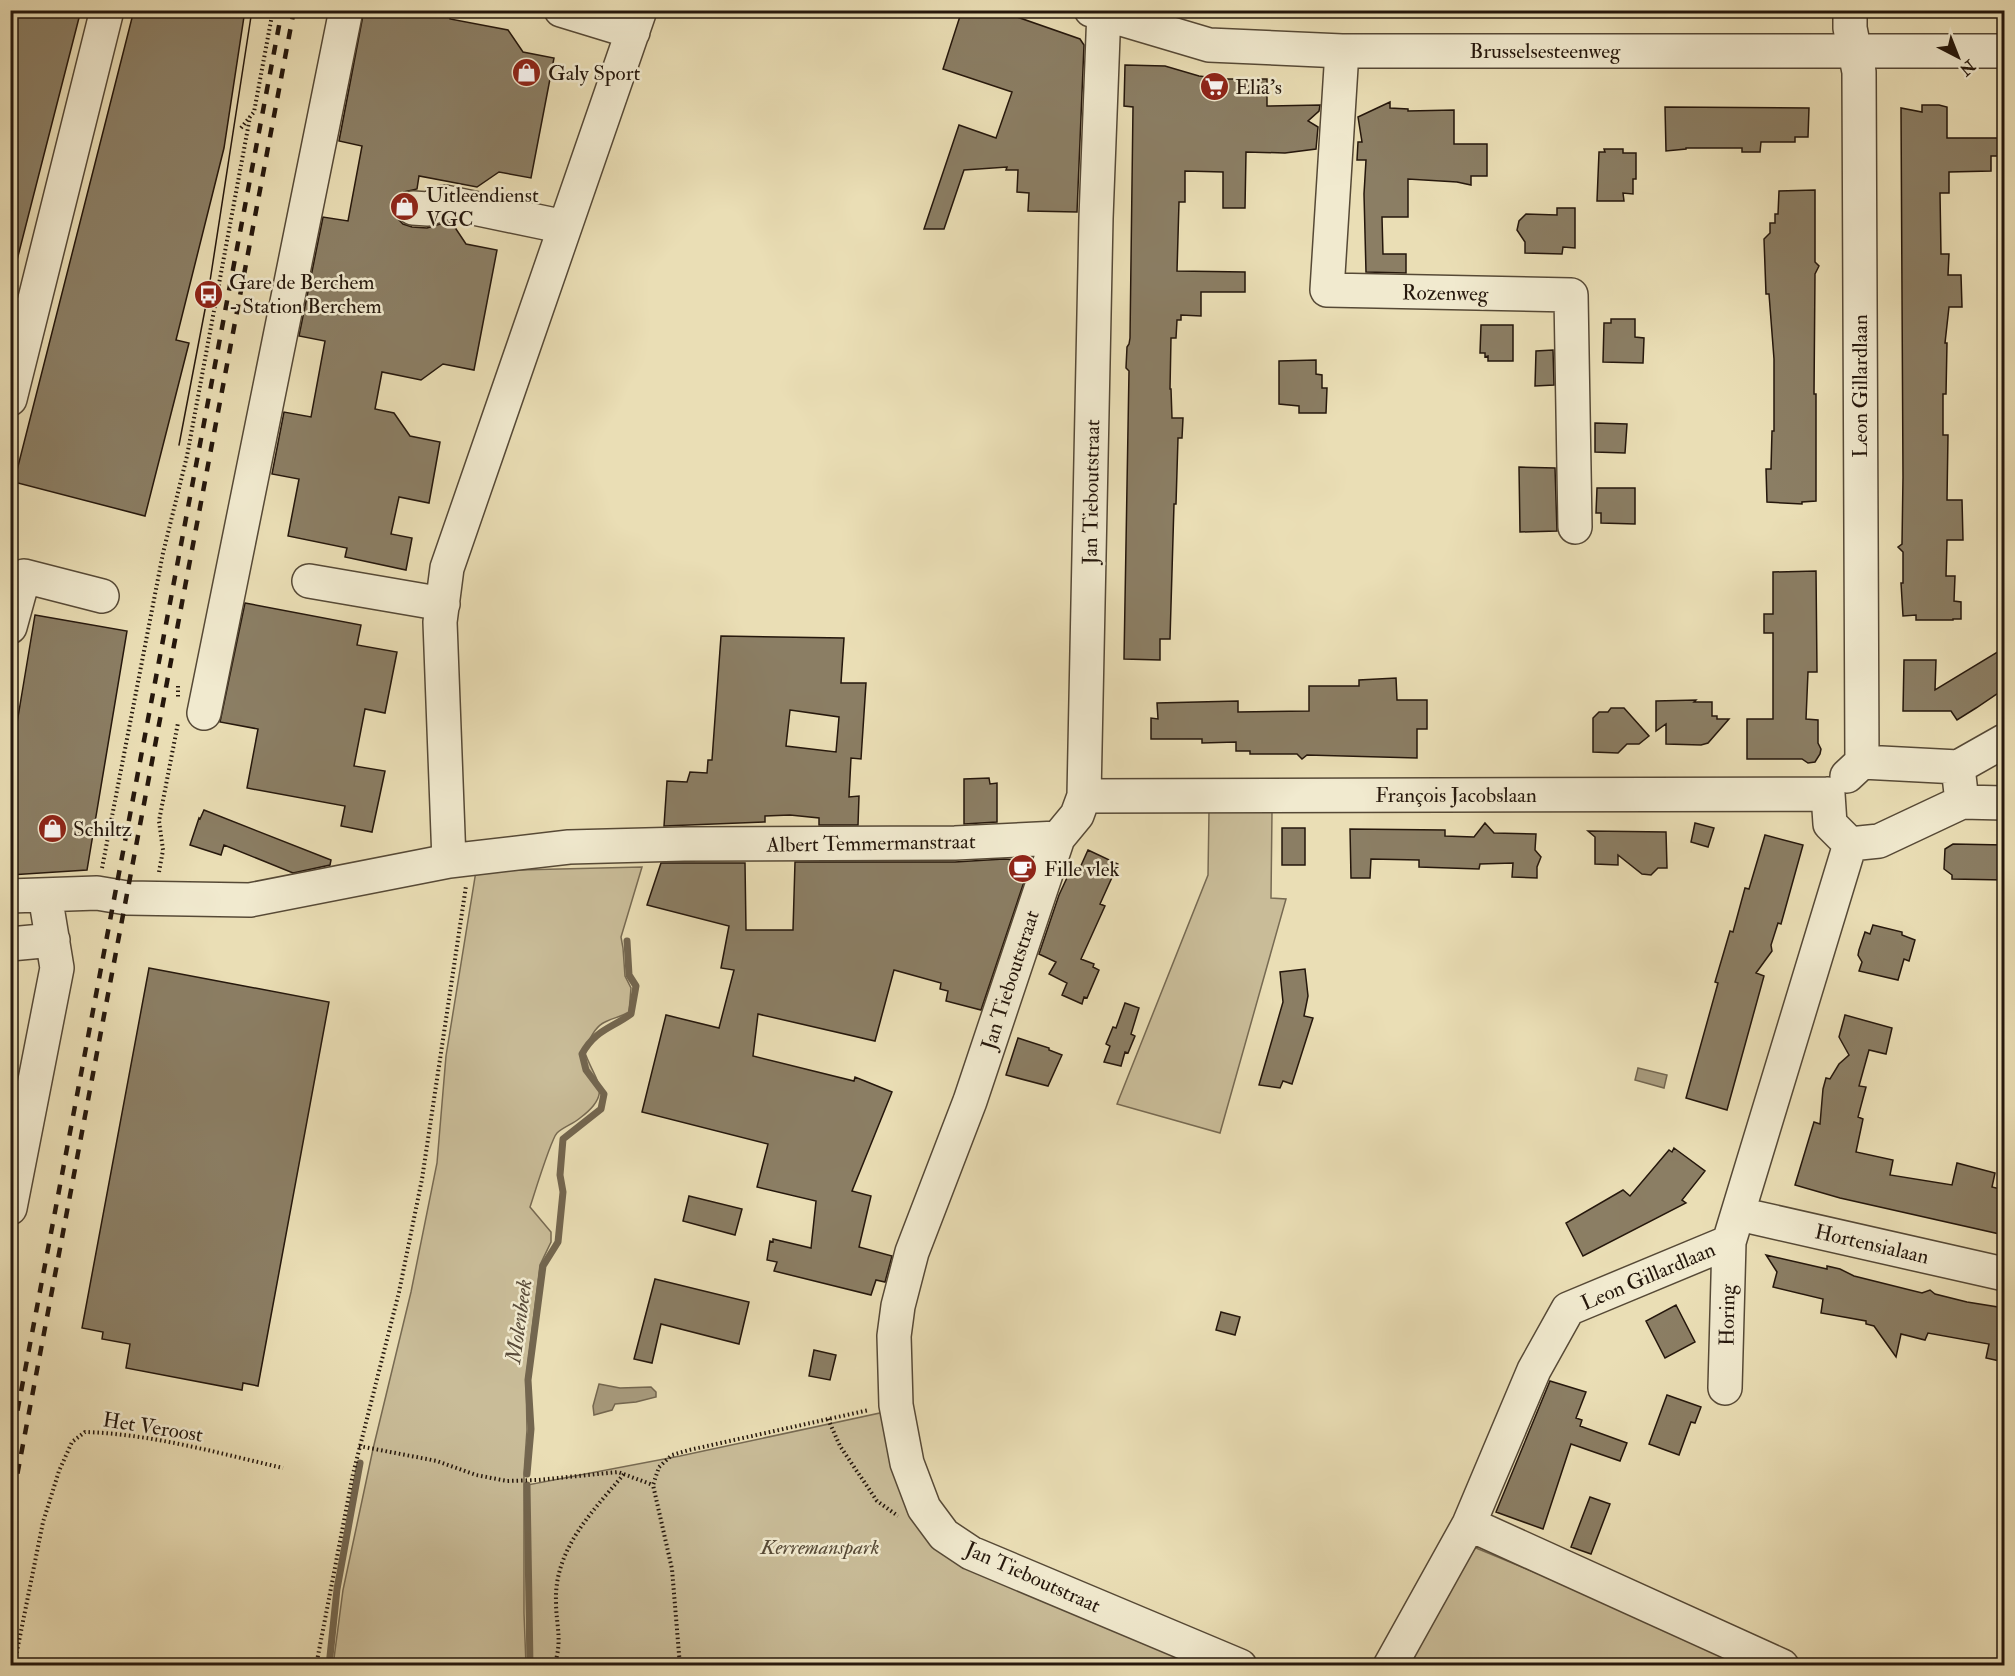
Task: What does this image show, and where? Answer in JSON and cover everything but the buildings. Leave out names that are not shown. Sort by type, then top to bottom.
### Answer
[{"type":"street","points":[[10,399],[108,10]]},
{"type":"street","points":[[186,711],[346,10]]},
{"type":"street","points":[[460,859],[440,622],[447,568],[636,21],[561,10]]},
{"type":"street","name":"Leon Gillardlaan","points":[[1850,10],[1850,28],[1859,72],[1862,762]]},
{"type":"street","name":"Brusselsesteenweg","points":[[1100,12],[1209,45],[1342,51],[2004,51]]},
{"type":"street","name":"Jan Tieboutstraat","points":[[1100,12],[1084,796],[1077,815],[1058,838],[970,1101],[912,1252],[898,1306],[894,1336],[896,1405],[907,1463],[924,1508],[944,1535],[971,1553],[1240,1665]]},
{"type":"street","name":"Rozenweg","points":[[1342,51],[1327,290],[1571,295],[1575,527]]},
{"type":"street","points":[[414,208],[428,209],[445,202],[565,226]]},
{"type":"street","points":[[10,627],[15,592],[24,576],[102,596]]},
{"type":"street","points":[[309,581],[443,604]]},
{"type":"street","points":[[1850,844],[1830,824],[1828,794],[1862,762],[1959,767],[2004,741]]},
{"type":"street","points":[[1959,767],[1962,802]]},
{"type":"street","name":"François Jacobslaan","points":[[1084,796],[1828,794]]},
{"type":"street","points":[[1850,844],[1879,841],[1962,802],[2004,803]]},
{"type":"street","name":"Albert Temmermanstraat","points":[[10,896],[98,893],[127,898],[250,900],[460,859],[569,847],[684,844],[955,843],[1058,838]]},
{"type":"street","points":[[1734,1228],[1850,844]]},
{"type":"street","points":[[10,1208],[57,968],[45,895]]},
{"type":"street","points":[[10,944],[53,940]]},
{"type":"street","name":"Leon Gillardlaan","points":[[1390,1665],[1469,1524],[1534,1370],[1568,1309],[1734,1228]]},
{"type":"street","name":"Hortensialaan","points":[[1734,1228],[2004,1274]]},
{"type":"street","name":"Horing","points":[[1725,1388],[1734,1228]]},
{"type":"street","points":[[1469,1524],[1782,1665]]},
{"type":"path","points":[[241,128],[254,112],[273,10]]},
{"type":"path","points":[[98,893],[163,553],[187,456],[250,117]]},
{"type":"path","points":[[154,899],[163,850],[159,821],[178,724],[186,711],[178,686]]},
{"type":"path","points":[[316,1665],[359,1446],[399,1292],[422,1179],[460,859]]},
{"type":"path","points":[[680,1665],[672,1569],[653,1485],[659,1467],[672,1455],[896,1405]]},
{"type":"path","points":[[828,1419],[840,1446],[877,1501],[904,1520]]},
{"type":"path","name":"Het Veroost","points":[[14,1665],[43,1522],[58,1471],[72,1442],[85,1432],[110,1433],[170,1442],[284,1468]]},
{"type":"path","points":[[359,1446],[437,1461],[476,1475],[507,1480],[538,1480],[618,1472],[653,1485]]},
{"type":"path","points":[[554,1665],[560,1638],[556,1601],[563,1561],[570,1544],[588,1515],[624,1474]]},
{"type":"green space","points":[[1209,811],[1272,812],[1271,898],[1286,899],[1220,1133],[1117,1104],[1208,875]]},
{"type":"green space","points":[[642,867],[621,937],[625,976],[631,988],[629,1012],[601,1024],[584,1050],[599,1086],[597,1101],[591,1109],[554,1137],[530,1207],[551,1232],[551,1242],[540,1265],[526,1379],[524,1613],[526,1665],[333,1666],[343,1590],[373,1449],[411,1292],[437,1163],[446,1056],[476,871]]},
{"type":"green space","name":"Kerremanspark","points":[[908,1407],[940,1521],[1256,1665],[530,1665],[527,1485],[680,1456]]},
{"type":"green space","points":[[1476,1548],[1759,1665],[1399,1666],[1463,1557]]},
{"type":"shaded area","points":[[1638,1068],[1667,1075],[1664,1088],[1635,1080]]},
{"type":"shaded area","points":[[599,1384],[620,1388],[651,1387],[656,1392],[656,1397],[615,1404],[612,1410],[594,1415],[593,1406]]},
{"type":"waterway","name":"Molenbeek","points":[[527,1474],[531,1429],[528,1380],[543,1266],[558,1242],[563,1192],[560,1175],[563,1139],[601,1109],[604,1094],[586,1070],[582,1054],[598,1034],[631,1014],[636,986],[629,975],[627,941]]},
{"type":"waterway","points":[[329,1666],[337,1589],[360,1463]]},
{"type":"waterway","name":"Molenbeek","points":[[527,1485],[530,1666]]},
{"type":"tram line","points":[[179,445],[208,294],[252,10]]},
{"type":"railway","points":[[10,1450],[282,10]]},
{"type":"railway","points":[[10,1513],[294,10]]},
{"type":"place","name":"Galy Sport","points":[[527,73]]},
{"type":"place","name":"Elia's","points":[[1214,87]]},
{"type":"place","name":"Uitleendienst VGC","points":[[405,207]]},
{"type":"place","name":"Gare de Berchem - Station Berchem","points":[[208,294]]},
{"type":"place","name":"Schiltz","points":[[52,829]]},
{"type":"place","name":"Fille vlek","points":[[1023,869]]}]
